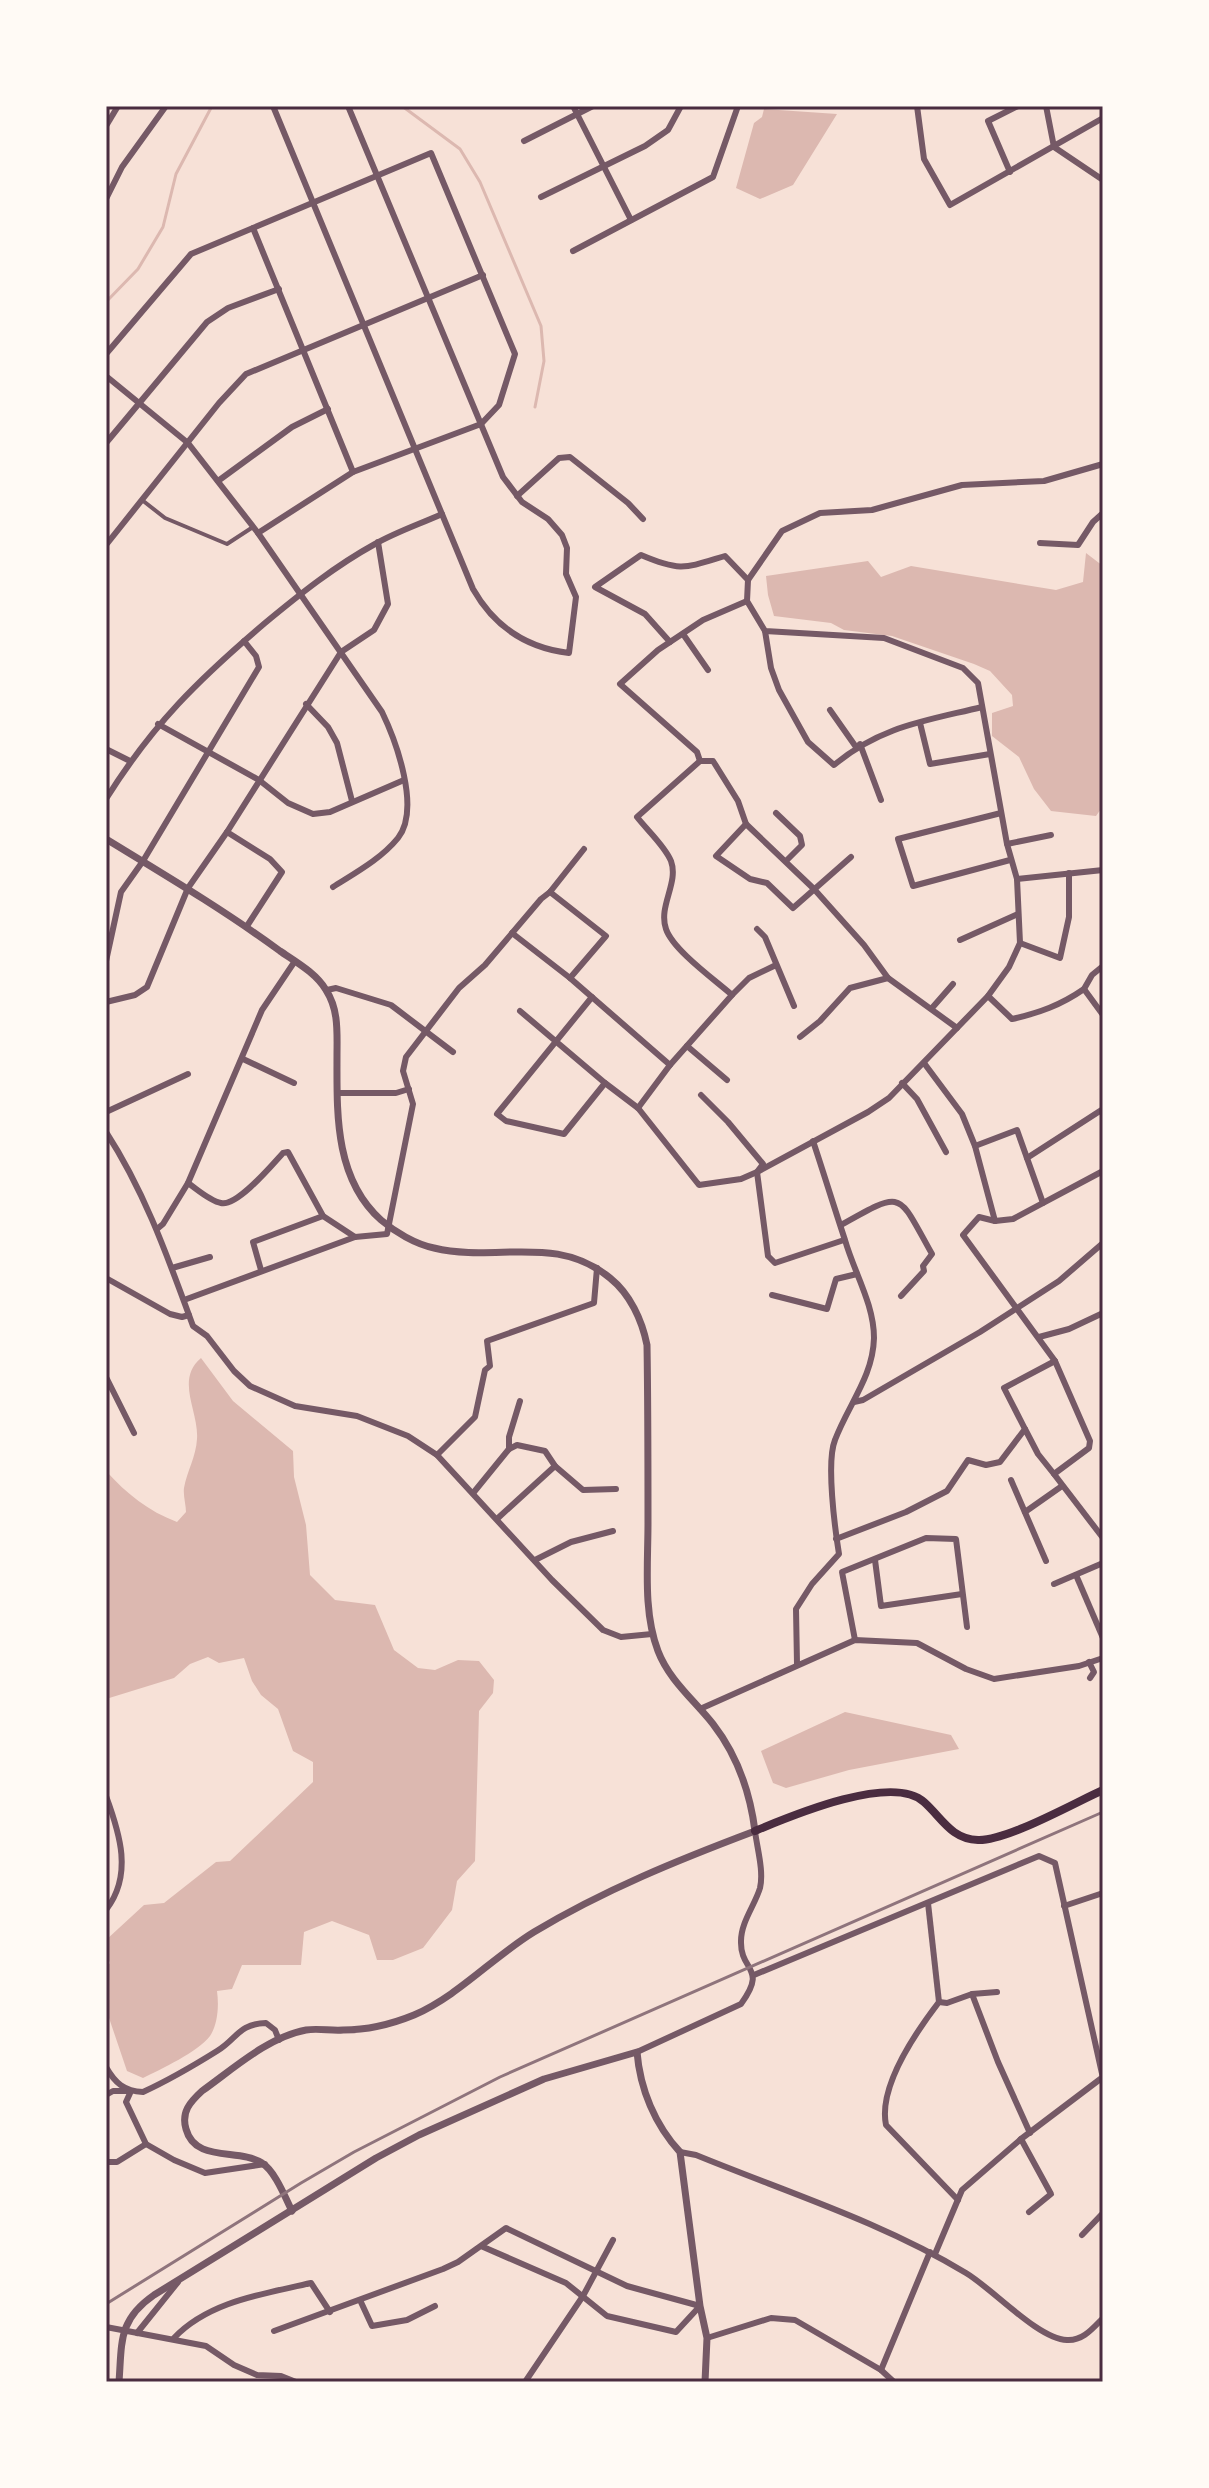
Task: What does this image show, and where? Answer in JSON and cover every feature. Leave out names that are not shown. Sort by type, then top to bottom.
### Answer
[{"type":"main road","points":[[755,1831],[852,1798],[896,1791],[906,1792],[924,1802],[953,1832],[964,1838],[981,1840],[1017,1829],[1103,1790]]},
{"type":"street","points":[[106,126],[118,106]]},
{"type":"street","points":[[106,199],[122,167],[166,106]]},
{"type":"street","points":[[273,106],[473,589],[491,615],[527,642],[569,653],[576,597],[566,574],[567,548],[562,535],[548,519],[517,496],[503,477],[348,106]]},
{"type":"street","points":[[573,106],[631,220]]},
{"type":"street","points":[[524,141],[593,106]]},
{"type":"street","points":[[541,197],[645,146],[668,130],[681,106]]},
{"type":"street","points":[[573,251],[713,177],[738,106]]},
{"type":"street","points":[[917,106],[924,159],[950,205],[1103,118]]},
{"type":"street","points":[[1010,172],[988,121],[1018,106]]},
{"type":"street","points":[[1046,106],[1054,147],[1103,180]]},
{"type":"street","points":[[106,354],[191,254],[431,153],[515,354],[499,405],[481,424],[353,472],[227,544],[165,518],[142,500]]},
{"type":"street","points":[[253,228],[353,472]]},
{"type":"street","points":[[106,545],[219,403],[246,374],[483,275]]},
{"type":"street","points":[[106,443],[207,322],[228,308],[279,289]]},
{"type":"street","points":[[106,376],[188,443],[256,530],[341,652],[382,712],[397,743],[408,813],[400,836],[379,857],[333,887]]},
{"type":"street","points":[[218,481],[292,427],[328,409]]},
{"type":"street","points":[[517,496],[559,458],[570,457],[628,503],[643,519]]},
{"type":"street","points":[[982,707],[880,733],[834,765],[808,742],[779,690],[771,668],[765,631],[747,601],[748,580],[782,531],[820,513],[872,510],[962,485],[1044,481],[1103,464]]},
{"type":"street","points":[[1040,543],[1078,545],[1103,513]]},
{"type":"street","points":[[106,799],[158,724],[191,687],[244,641],[345,562],[378,542],[442,514]]},
{"type":"street","points":[[106,1002],[135,995],[147,987],[188,888],[341,652],[374,630],[388,604],[378,542]]},
{"type":"street","points":[[670,642],[645,614],[595,587],[641,555],[682,569],[725,556],[748,580]]},
{"type":"street","points":[[700,761],[697,752],[620,684],[658,650],[703,620],[747,601]]},
{"type":"street","points":[[520,1011],[638,1108],[699,1185],[741,1179],[757,1172],[889,1098],[988,996],[1009,967],[1020,943],[1017,879],[1010,860],[978,683],[963,668],[884,638],[765,631]]},
{"type":"street","points":[[683,634],[708,670]]},
{"type":"street","points":[[106,961],[121,892],[143,861],[259,667],[256,656],[244,641]]},
{"type":"street","points":[[306,704],[328,727],[337,743],[352,801]]},
{"type":"street","points":[[830,710],[858,746],[881,800]]},
{"type":"street","points":[[920,723],[930,764],[990,754]]},
{"type":"street","points":[[158,724],[259,780],[288,803],[313,814],[330,812],[404,780]]},
{"type":"street","points":[[106,749],[130,761]]},
{"type":"street","points":[[732,995],[679,948],[666,930],[664,910],[673,872],[671,860],[637,817],[700,761],[713,761],[738,801],[746,824],[814,889],[864,945],[888,978],[957,1028]]},
{"type":"street","points":[[776,813],[800,836],[802,845],[786,861]]},
{"type":"street","points":[[1001,813],[898,839],[913,886],[1010,860]]},
{"type":"street","points":[[746,824],[716,856],[750,879],[767,883],[793,908],[851,857]]},
{"type":"street","points":[[227,832],[270,859],[282,872],[247,926]]},
{"type":"street","points":[[1007,844],[1051,835]]},
{"type":"street","points":[[106,839],[247,926],[295,961],[327,990],[337,1017],[340,1138],[350,1176],[368,1206],[389,1226],[433,1248],[461,1252],[561,1254],[579,1259],[619,1285],[628,1297],[640,1319],[647,1345],[648,1583],[652,1634],[665,1666],[727,1744],[740,1771],[752,1809],[761,1885],[743,1929],[742,1949],[754,1975],[751,1990],[741,2004],[637,2052],[544,2079],[465,2113],[376,2158],[141,2304],[126,2322],[123,2332],[119,2382]]},
{"type":"street","points":[[184,1300],[355,1237],[387,1234],[413,1104],[403,1071],[406,1057],[424,1031],[550,892],[584,849]]},
{"type":"street","points":[[1017,879],[1103,870]]},
{"type":"street","points":[[1020,943],[1060,958],[1069,917],[1069,873]]},
{"type":"street","points":[[550,892],[606,936],[570,978]]},
{"type":"street","points":[[960,940],[1018,914]]},
{"type":"street","points":[[757,929],[765,937],[794,1006]]},
{"type":"street","points":[[512,933],[570,978],[670,1065]]},
{"type":"street","points":[[157,1229],[188,1183],[262,1010],[295,961]]},
{"type":"street","points":[[638,1108],[670,1065],[732,995],[749,978],[776,965]]},
{"type":"street","points":[[988,996],[1012,1019],[1040,1013],[1084,989],[1092,975],[1103,966]]},
{"type":"street","points":[[800,1037],[820,1021],[850,988],[888,978]]},
{"type":"street","points":[[932,1008],[953,984]]},
{"type":"street","points":[[327,990],[336,988],[391,1005],[453,1052]]},
{"type":"street","points":[[1084,989],[1103,1015]]},
{"type":"street","points":[[592,997],[497,1114],[506,1121],[564,1134],[605,1083]]},
{"type":"street","points":[[687,1046],[727,1080]]},
{"type":"street","points":[[243,1059],[294,1083]]},
{"type":"street","points":[[924,1063],[962,1114],[975,1146],[995,1221]]},
{"type":"street","points":[[106,1112],[188,1074]]},
{"type":"street","points":[[902,1083],[917,1099],[946,1152]]},
{"type":"street","points":[[337,1093],[396,1093],[409,1089]]},
{"type":"street","points":[[701,1095],[763,1164],[757,1172],[768,1256],[775,1263],[844,1240]]},
{"type":"street","points":[[1027,1158],[1103,1109]]},
{"type":"street","points":[[975,1146],[1017,1130],[1043,1203]]},
{"type":"street","points":[[106,1132],[128,1168],[157,1229],[193,1326],[207,1336],[250,1386],[295,1406],[357,1416],[408,1436],[437,1455],[603,1630],[621,1637],[652,1634]]},
{"type":"street","points":[[797,1664],[796,1609],[812,1584],[839,1554],[831,1466],[833,1442],[871,1363],[874,1340],[868,1304],[813,1141]]},
{"type":"street","points":[[188,1183],[219,1203],[227,1204],[244,1193],[283,1153],[288,1152],[323,1216],[355,1237]]},
{"type":"street","points":[[1054,1474],[1089,1448],[1090,1441],[1055,1361],[963,1235],[979,1217],[995,1221],[1013,1219],[1103,1171]]},
{"type":"street","points":[[841,1225],[884,1201],[896,1200],[906,1208],[932,1254],[923,1266],[924,1271],[901,1296]]},
{"type":"street","points":[[261,1270],[253,1242],[323,1216]]},
{"type":"street","points":[[854,1402],[863,1400],[980,1332],[1059,1281],[1103,1243]]},
{"type":"street","points":[[172,1268],[210,1257]]},
{"type":"street","points":[[437,1455],[475,1417],[485,1370],[490,1366],[487,1341],[594,1303],[597,1268]]},
{"type":"street","points":[[772,1295],[827,1309],[836,1279],[857,1274]]},
{"type":"street","points":[[106,1278],[170,1314],[189,1315]]},
{"type":"street","points":[[1039,1337],[1102,1315]]},
{"type":"street","points":[[1055,1361],[1004,1388],[1038,1454],[1103,1538]]},
{"type":"street","points":[[106,1377],[134,1433]]},
{"type":"street","points":[[509,1449],[509,1437],[520,1401]]},
{"type":"street","points":[[836,1539],[906,1512],[947,1491],[968,1460],[986,1465],[1000,1462],[1025,1429]]},
{"type":"street","points":[[474,1492],[509,1449],[517,1445],[545,1451],[555,1466],[583,1490],[616,1489]]},
{"type":"street","points":[[498,1518],[555,1466]]},
{"type":"street","points":[[1011,1480],[1046,1561]]},
{"type":"street","points":[[1025,1512],[1062,1486]]},
{"type":"street","points":[[535,1560],[571,1542],[613,1531]]},
{"type":"street","points":[[855,1640],[842,1572],[926,1538],[956,1539],[967,1627]]},
{"type":"street","points":[[875,1560],[881,1606],[962,1594]]},
{"type":"street","points":[[1054,1584],[1103,1563]]},
{"type":"street","points":[[1076,1575],[1103,1638]]},
{"type":"street","points":[[700,1709],[855,1640],[917,1643],[966,1669],[994,1679],[1103,1658]]},
{"type":"street","points":[[1089,1662],[1094,1672],[1090,1678]]},
{"type":"street","points":[[106,1796],[119,1841],[122,1870],[120,1888],[106,1910]]},
{"type":"street","points":[[292,2211],[267,2167],[246,2155],[209,2152],[188,2136],[184,2124],[185,2111],[202,2091],[279,2040],[309,2029],[345,2030],[382,2025],[415,2014],[584,1902],[652,1871],[755,1831]]},
{"type":"street","points":[[754,1975],[1039,1856],[1055,1863],[1103,2078],[1021,2139],[962,2190],[881,2370]]},
{"type":"street","points":[[1064,1906],[1103,1893]]},
{"type":"street","points":[[928,1903],[939,2002],[919,2029],[897,2071],[888,2092],[884,2114],[886,2125],[894,2135],[958,2200]]},
{"type":"street","points":[[939,2002],[997,1992]]},
{"type":"street","points":[[972,1994],[1030,2133]]},
{"type":"street","points":[[106,2095],[113,2091],[143,2092],[162,2083],[222,2048],[241,2029],[253,2023],[266,2023],[275,2030],[279,2040]]},
{"type":"street","points":[[637,2052],[639,2073],[650,2108],[680,2152],[707,2338],[705,2382]]},
{"type":"street","points":[[106,2067],[115,2082],[131,2091]]},
{"type":"street","points":[[131,2091],[126,2102],[146,2144],[174,2160],[205,2173],[267,2167]]},
{"type":"street","points":[[1021,2139],[1051,2194],[1029,2212]]},
{"type":"street","points":[[106,2162],[117,2162],[146,2144]]},
{"type":"street","points":[[680,2152],[696,2155],[932,2253],[983,2283],[1046,2333],[1067,2340],[1078,2338],[1088,2334],[1103,2318]]},
{"type":"street","points":[[1082,2235],[1103,2213]]},
{"type":"street","points":[[274,2331],[443,2269],[506,2228],[627,2286],[700,2306]]},
{"type":"street","points":[[525,2382],[583,2296],[613,2240]]},
{"type":"street","points":[[481,2246],[566,2283],[607,2316],[676,2332],[700,2306]]},
{"type":"street","points":[[134,2333],[178,2282]]},
{"type":"street","points":[[174,2338],[185,2326],[212,2310],[243,2299],[311,2283],[330,2312]]},
{"type":"street","points":[[360,2300],[372,2326],[407,2320],[435,2306]]},
{"type":"street","points":[[707,2338],[771,2318],[795,2320],[881,2370],[894,2382]]},
{"type":"street","points":[[109,2328],[206,2346],[234,2365],[257,2375],[281,2376],[296,2382]]},
{"type":"shaded area","points":[[764,109],[837,114],[793,185],[760,199],[736,188],[754,123],[762,117]]},
{"type":"shaded area","points":[[1086,553],[1103,566],[1103,806],[1096,816],[1051,811],[1034,789],[1019,757],[992,736],[992,713],[1013,706],[1012,695],[990,671],[892,636],[844,630],[831,623],[774,616],[766,576],[868,561],[881,577],[911,566],[1056,590],[1083,582]]},
{"type":"shaded area","points":[[201,1358],[233,1401],[293,1451],[294,1477],[306,1525],[310,1575],[335,1600],[375,1605],[394,1650],[418,1668],[435,1670],[458,1660],[479,1661],[494,1680],[493,1693],[479,1711],[475,1861],[457,1881],[452,1910],[423,1948],[393,1960],[377,1960],[369,1935],[332,1921],[304,1932],[301,1965],[242,1965],[232,1989],[217,1991],[217,2014],[210,2036],[188,2054],[143,2078],[127,2071],[106,2009],[106,1968],[110,1963],[106,1940],[144,1905],[164,1903],[216,1862],[230,1861],[313,1782],[313,1762],[293,1751],[278,1709],[261,1695],[244,1658],[219,1663],[208,1657],[190,1664],[174,1678],[106,1699],[106,1471],[130,1494],[157,1513],[177,1522],[186,1512],[184,1488],[197,1439],[189,1386],[193,1367]]},
{"type":"shaded area","points":[[845,1712],[951,1735],[959,1749],[849,1770],[786,1788],[773,1783],[761,1751]]},
{"type":"waterway","points":[[106,302],[138,269],[163,227],[176,174],[212,106]]},
{"type":"waterway","points":[[402,106],[460,149],[480,182],[541,326],[544,361],[535,407]]},
{"type":"railway","points":[[106,2304],[354,2152],[500,2077],[1103,1812]]}]
